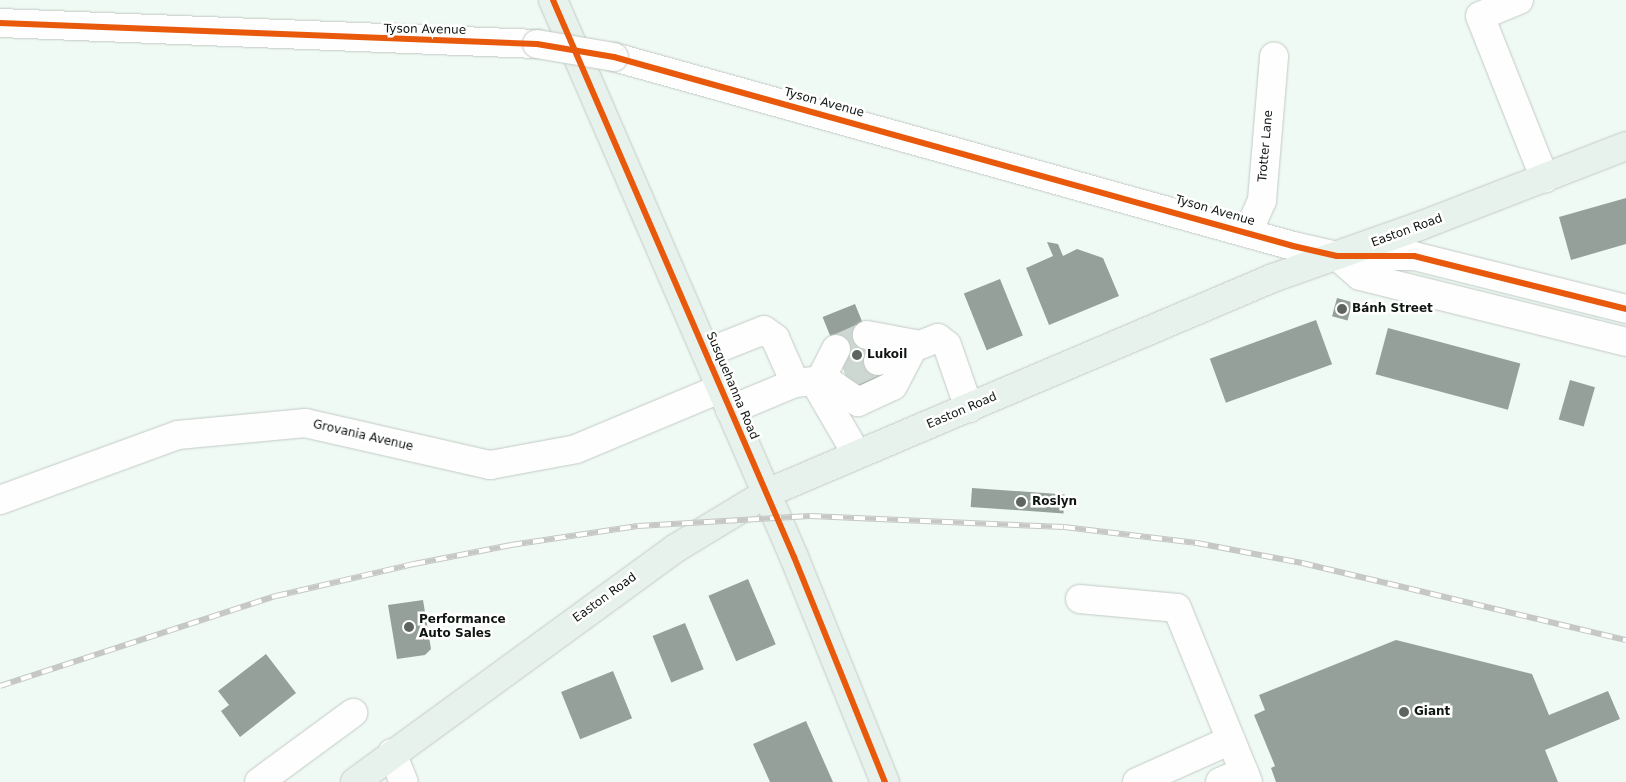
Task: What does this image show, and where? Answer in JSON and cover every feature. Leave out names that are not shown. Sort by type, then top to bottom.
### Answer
[{"type":"main road","name":"Susquehanna Road","points":[[553,0],[726,399],[885,782]]},
{"type":"main road","name":"Easton Road","points":[[355,782],[392,753],[676,548],[765,494],[856,453],[969,408],[1273,278],[1545,179],[1626,146]]},
{"type":"street","points":[[1519,0],[1480,16],[1545,179]]},
{"type":"street","name":"Tyson Avenue","points":[[0,23],[538,44],[614,57],[1337,256],[1414,256],[1626,309]]},
{"type":"street","name":"Trotter Lane","points":[[1248,232],[1262,200],[1274,57]]},
{"type":"street","name":"Tyson Avenue","points":[[1337,256],[1360,276],[1626,342]]},
{"type":"street","points":[[706,353],[764,330],[819,379],[858,402],[893,386],[915,344]]},
{"type":"street","points":[[867,335],[915,344]]},
{"type":"street","points":[[878,361],[915,344],[938,338],[947,345],[969,408]]},
{"type":"street","points":[[819,379],[836,349]]},
{"type":"street","points":[[819,379],[856,453]]},
{"type":"street","name":"Grovania Avenue","points":[[0,500],[178,435],[305,422],[490,465],[576,449],[726,399],[819,379]]},
{"type":"street","points":[[1080,599],[1177,608],[1231,740],[1237,779]]},
{"type":"street","points":[[259,782],[353,713]]},
{"type":"street","points":[[1137,782],[1231,740]]},
{"type":"street","points":[[392,753],[404,782]]},
{"type":"building","points":[[1626,198],[1626,244],[1571,260],[1559,217]]},
{"type":"building","points":[[1047,242],[1058,244],[1063,256],[1077,249],[1103,258],[1119,296],[1049,325],[1026,268],[1053,256]]},
{"type":"building","points":[[1000,279],[1023,336],[987,350],[964,294]]},
{"type":"building","points":[[1337,298],[1352,302],[1348,320],[1332,316]]},
{"type":"building","name":"Lukoil","points":[[855,304],[887,383],[854,396],[823,317]]},
{"type":"building","points":[[1316,320],[1332,364],[1226,403],[1210,359]]},
{"type":"building","points":[[1388,328],[1520,363],[1508,410],[1376,374]]},
{"type":"building","points":[[1570,380],[1595,387],[1584,427],[1559,419]]},
{"type":"building","name":"Roslyn","points":[[972,488],[1065,494],[1063,513],[971,507]]},
{"type":"building","points":[[748,579],[776,644],[736,661],[708,596]]},
{"type":"building","name":"Performance Auto Sales","points":[[423,600],[431,649],[425,655],[397,659],[388,605]]},
{"type":"building","points":[[685,623],[704,669],[671,682],[653,636]]},
{"type":"building","name":"Giant","points":[[1396,640],[1532,674],[1549,715],[1608,691],[1620,719],[1545,750],[1558,782],[1276,782],[1271,768],[1275,766],[1254,715],[1265,710],[1259,695]]},
{"type":"building","points":[[266,654],[296,693],[240,737],[221,711],[229,705],[218,691]]},
{"type":"building","points":[[613,671],[632,718],[580,739],[561,692]]},
{"type":"building","points":[[806,721],[833,782],[770,782],[753,744]]},
{"type":"tunnel","points":[[836,349],[867,335]]},
{"type":"tunnel","points":[[846,375],[878,361]]},
{"type":"railway","points":[[0,686],[276,596],[414,564],[511,545],[638,526],[810,516],[1064,527],[1197,543],[1302,563],[1626,640]]},
{"type":"cycle path","points":[[553,0],[794,557],[885,782]]},
{"type":"cycle path","points":[[0,23],[537,44],[614,57],[1293,246],[1337,256],[1414,256],[1626,309]]},
{"type":"place","name":"Bánh Street","points":[[1342,309]]},
{"type":"place","name":"Lukoil","points":[[857,355]]},
{"type":"place","name":"Roslyn","points":[[1021,502]]},
{"type":"place","name":"Performance Auto Sales","points":[[409,627]]},
{"type":"place","name":"Giant","points":[[1404,712]]}]
